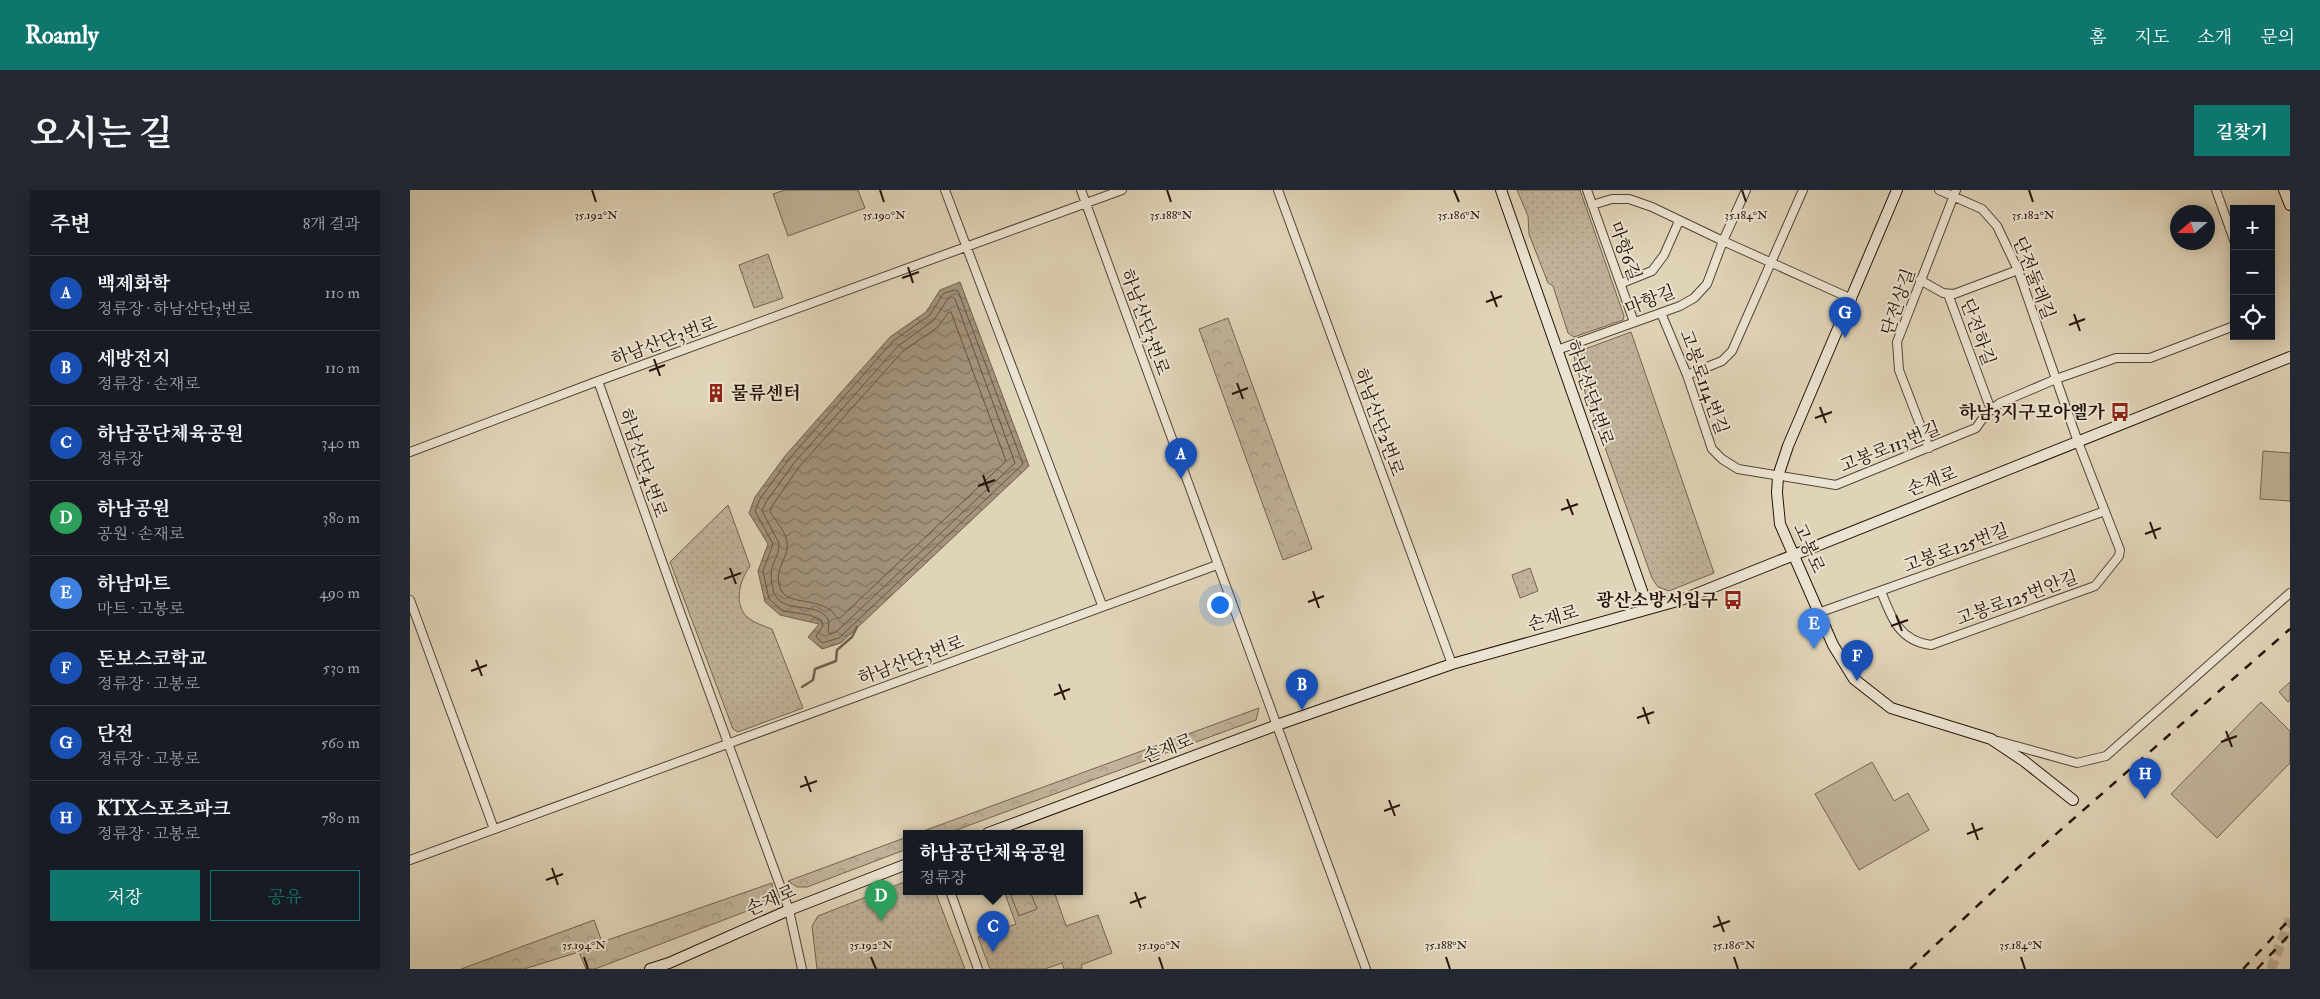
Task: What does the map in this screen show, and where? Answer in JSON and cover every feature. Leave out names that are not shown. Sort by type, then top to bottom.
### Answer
[{"type":"main road","name":"하남산단1번로","points":[[1501,190],[1648,608]]},
{"type":"main road","name":"고봉로","points":[[1897,190],[1788,446],[1778,476],[1776,493],[1780,524],[1833,645],[1854,679],[1891,708],[1991,739],[2024,761],[2073,800]]},
{"type":"main road","points":[[2284,190],[2290,205]]},
{"type":"main road","name":"손재로","points":[[996,830],[1277,725],[1452,664],[1680,600],[2290,357]]},
{"type":"main road","name":"손재로","points":[[650,969],[669,963],[789,910],[903,866]]},
{"type":"street","points":[[945,190],[1102,605]]},
{"type":"street","name":"하남산단3번로","points":[[1081,190],[1366,969]]},
{"type":"street","points":[[1086,203],[1122,190]]},
{"type":"street","name":"하남산단2번로","points":[[1278,190],[1452,664]]},
{"type":"street","name":"마항6길","points":[[1587,190],[1634,322]]},
{"type":"street","name":"마항길","points":[[1557,350],[1661,313],[1694,298],[1707,284],[1723,241],[1746,190]]},
{"type":"street","points":[[1687,375],[1722,360],[1732,351],[1803,190]]},
{"type":"street","name":"단전둘레길","points":[[1939,190],[1955,193],[1982,209],[1997,226],[2018,270],[2078,442]]},
{"type":"street","points":[[2216,190],[2230,229]]},
{"type":"street","name":"단전상길","points":[[1929,448],[1899,370],[1897,342],[1955,193]]},
{"type":"street","points":[[1592,204],[1612,199],[1630,199],[1652,207],[1772,264],[1852,298]]},
{"type":"street","name":"하남산단3번로","points":[[598,381],[1086,203]]},
{"type":"street","points":[[1622,284],[1652,271],[1664,255],[1679,221]]},
{"type":"street","points":[[1948,294],[1954,294],[2018,270]]},
{"type":"street","name":"단전하길","points":[[1920,280],[1948,294],[1991,410]]},
{"type":"street","name":"고봉로114번길","points":[[1661,313],[1687,375],[1712,449],[1738,470],[1778,476]]},
{"type":"street","points":[[2056,378],[2116,358],[2150,358],[2230,328]]},
{"type":"street","name":"고봉로113번길","points":[[1778,476],[1836,485],[1976,428],[1991,410],[2000,403],[2056,378]]},
{"type":"street","points":[[410,452],[598,381]]},
{"type":"street","name":"하남산단4번로","points":[[598,381],[789,910],[802,969]]},
{"type":"street","name":"고봉로125번안길","points":[[1880,591],[1893,623],[1908,638],[1921,644],[1931,645],[2095,586],[2119,556],[2120,550],[2078,442]]},
{"type":"street","name":"고봉로125번길","points":[[1818,613],[2105,511]]},
{"type":"street","name":"하남산단3번로","points":[[729,744],[1102,605],[1217,565]]},
{"type":"street","points":[[1991,739],[2077,763],[2106,756],[2290,593]]},
{"type":"street","points":[[410,600],[494,829]]},
{"type":"street","points":[[410,860],[729,744]]},
{"type":"street","points":[[951,895],[978,969]]},
{"type":"green space","points":[[785,190],[858,190],[865,208],[788,236],[773,194]]},
{"type":"green space","points":[[1517,190],[1580,190],[1624,316],[1623,320],[1574,337],[1568,333],[1553,286],[1548,283],[1529,234],[1528,216]]},
{"type":"green space","points":[[768,254],[783,298],[754,308],[739,265]]},
{"type":"green space","points":[[1228,318],[1312,549],[1283,560],[1199,329]]},
{"type":"green space","points":[[1631,332],[1714,573],[1669,591],[1658,587],[1652,578],[1576,367],[1574,356],[1577,352]]},
{"type":"green space","points":[[2263,451],[2290,453],[2290,501],[2260,499]]},
{"type":"green space","points":[[728,505],[750,566],[743,578],[739,592],[740,605],[747,617],[772,629],[803,708],[738,732],[733,729],[670,562]]},
{"type":"green space","points":[[1530,568],[1538,591],[1520,598],[1512,575]]},
{"type":"green space","points":[[2290,682],[2290,700],[2288,702],[2279,692]]},
{"type":"green space","points":[[2261,702],[2290,731],[2290,763],[2217,838],[2171,794]]},
{"type":"green space","points":[[1259,708],[1256,720],[956,830],[926,830]]},
{"type":"green space","points":[[1872,762],[1894,801],[1908,793],[1929,830],[1859,870],[1815,794]]},
{"type":"green space","points":[[903,838],[903,851],[807,887],[797,887],[788,881]]},
{"type":"green space","points":[[772,883],[771,895],[763,905],[595,969],[586,969],[579,952],[524,969],[461,969],[594,920],[602,942]]},
{"type":"green space","points":[[903,883],[903,895],[937,895],[965,969],[817,969],[812,926],[818,916]]},
{"type":"green space","points":[[1005,895],[1011,895],[1019,916],[1037,909],[1032,895],[1055,895],[1066,926],[1098,915],[1112,953],[1081,965],[1082,969],[1064,969],[1062,963],[1045,969],[990,969],[978,937],[1016,924]]},
{"type":"green space","points":[[1011,895],[1032,895],[1037,909],[1019,916]]},
{"type":"water","points":[[960,282],[1029,466],[841,643],[822,649],[808,637],[819,624],[780,615],[765,602],[758,571],[768,544],[749,513],[755,497],[785,456],[890,337],[926,312],[940,290]]},
{"type":"waterway","points":[[802,687],[813,680],[815,669],[836,661],[837,650],[852,637],[857,627]]},
{"type":"tunnel","points":[[2271,969],[2290,919]]},
{"type":"railway","points":[[1910,969],[2023,863],[2290,629]]},
{"type":"railway","points":[[2243,969],[2290,919]]},
{"type":"railway","points":[[2257,969],[2290,934]]},
{"type":"place","name":"단전","points":[[1845,338]]},
{"type":"place","name":"물류센터","points":[[716,393]]},
{"type":"place","name":"하남3지구모아엘가","points":[[2120,412]]},
{"type":"place","name":"백제화학","points":[[1181,479]]},
{"type":"place","name":"광산소방서입구","points":[[1733,600]]},
{"type":"place","name":"하남마트","points":[[1814,649]]},
{"type":"place","name":"돈보스코학교","points":[[1857,681]]},
{"type":"place","name":"세방전지","points":[[1302,710]]},
{"type":"place","name":"KTX스포츠파크","points":[[2145,799]]},
{"type":"place","name":"하남공원","points":[[881,921]]},
{"type":"place","name":"하남공단체육공원","points":[[993,952]]}]
